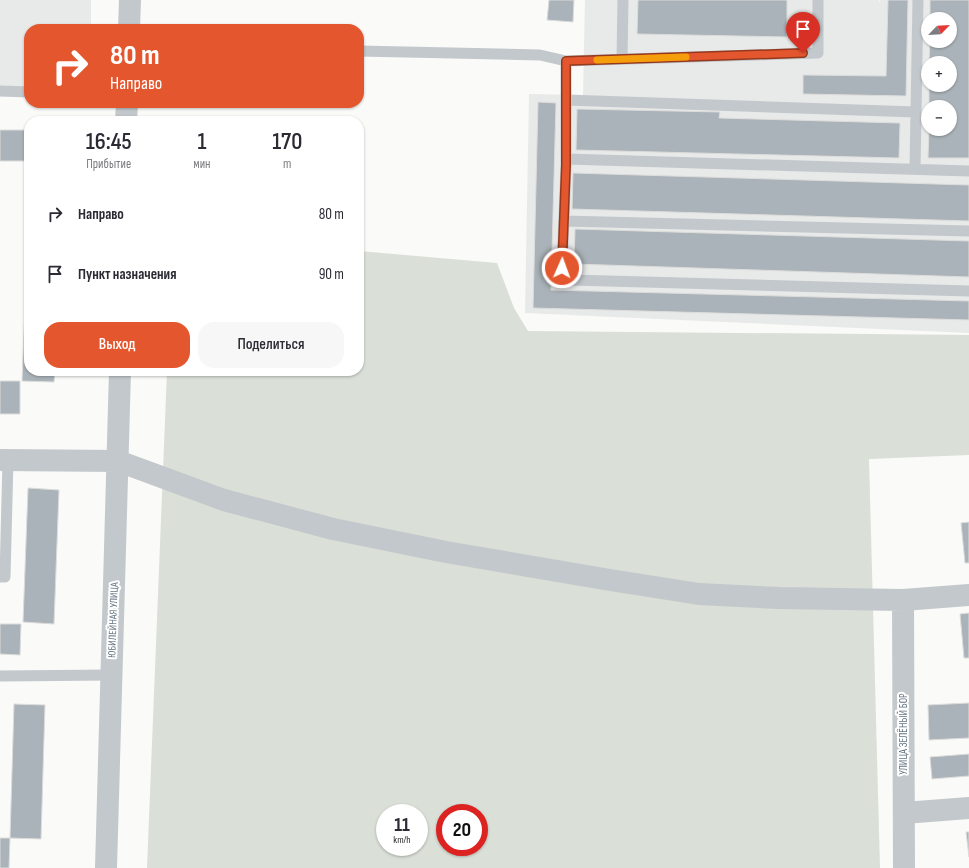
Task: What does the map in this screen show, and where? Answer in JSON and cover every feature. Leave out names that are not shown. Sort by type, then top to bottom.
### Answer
[{"type":"street","points":[[129,24],[130,0]]},
{"type":"street","name":"ЮБИЛЕЙНАЯ УЛИЦА","points":[[106,868],[120,376]]},
{"type":"street","points":[[4,460],[118,461],[224,500],[333,529],[446,552],[699,594],[780,598],[903,600],[969,595]]},
{"type":"street","name":"УЛИЦА ЗЕЛЁНЫЙ БОР","points":[[903,600],[904,868]]},
{"type":"street","points":[[904,813],[969,808]]},
{"type":"lane","points":[[622,59],[623,0]]},
{"type":"lane","points":[[364,51],[540,55],[566,61],[818,53],[818,0]]},
{"type":"lane","points":[[915,169],[918,0]]},
{"type":"lane","points":[[566,61],[566,159],[562,268],[571,280],[969,291]]},
{"type":"lane","points":[[0,91],[24,92]]},
{"type":"lane","points":[[566,100],[916,112]]},
{"type":"lane","points":[[566,159],[969,171]]},
{"type":"lane","points":[[564,221],[969,231]]},
{"type":"lane","points":[[0,577],[5,577],[4,460]]},
{"type":"lane","points":[[0,676],[112,675]]},
{"type":"shaded area","points":[[0,0],[91,0],[91,24],[24,24],[24,88],[0,87]]},
{"type":"shaded area","points":[[585,0],[879,0],[880,3],[880,0],[969,0],[969,333],[525,313],[529,94],[583,95]]},
{"type":"shaded area","points":[[364,251],[497,263],[514,308],[528,331],[969,335],[969,455],[869,459],[880,868],[147,868],[167,376],[364,376]]},
{"type":"building","points":[[549,0],[574,0],[573,22],[547,20]]},
{"type":"building","points":[[638,0],[787,0],[787,37],[637,34]]},
{"type":"building","points":[[888,0],[908,0],[906,96],[803,94],[803,75],[886,76]]},
{"type":"building","points":[[930,0],[969,0],[969,158],[928,158],[929,136],[957,136],[957,100],[929,100],[929,92],[957,92],[957,56],[929,56],[930,48],[957,48],[957,12],[930,12]]},
{"type":"building","points":[[538,102],[556,103],[551,290],[969,301],[969,320],[533,308]]},
{"type":"building","points":[[577,109],[720,112],[719,118],[900,123],[899,158],[576,150]]},
{"type":"building","points":[[0,130],[24,130],[24,161],[0,161]]},
{"type":"building","points":[[573,173],[969,185],[969,221],[572,209]]},
{"type":"building","points":[[575,229],[969,241],[969,277],[574,264]]},
{"type":"building","points":[[24,333],[24,376],[55,376],[54,382],[22,381]]},
{"type":"building","points":[[0,381],[20,381],[20,414],[0,414]]},
{"type":"building","points":[[28,488],[59,490],[54,624],[23,622]]},
{"type":"building","points":[[969,522],[969,563],[965,563],[961,523]]},
{"type":"building","points":[[969,613],[969,658],[964,658],[960,614]]},
{"type":"building","points":[[0,624],[21,624],[20,655],[0,654]]},
{"type":"building","points":[[969,703],[969,738],[929,740],[928,705]]},
{"type":"building","points":[[14,704],[45,705],[41,839],[10,838]]},
{"type":"building","points":[[969,754],[969,776],[932,779],[930,757]]},
{"type":"building","points":[[966,832],[969,832],[969,857]]},
{"type":"building","points":[[0,838],[10,838],[9,868],[0,868]]},
{"type":"slow traffic","points":[[597,60],[686,57]]},
{"type":"route","points":[[562,268],[566,165],[566,61],[803,53]]}]
